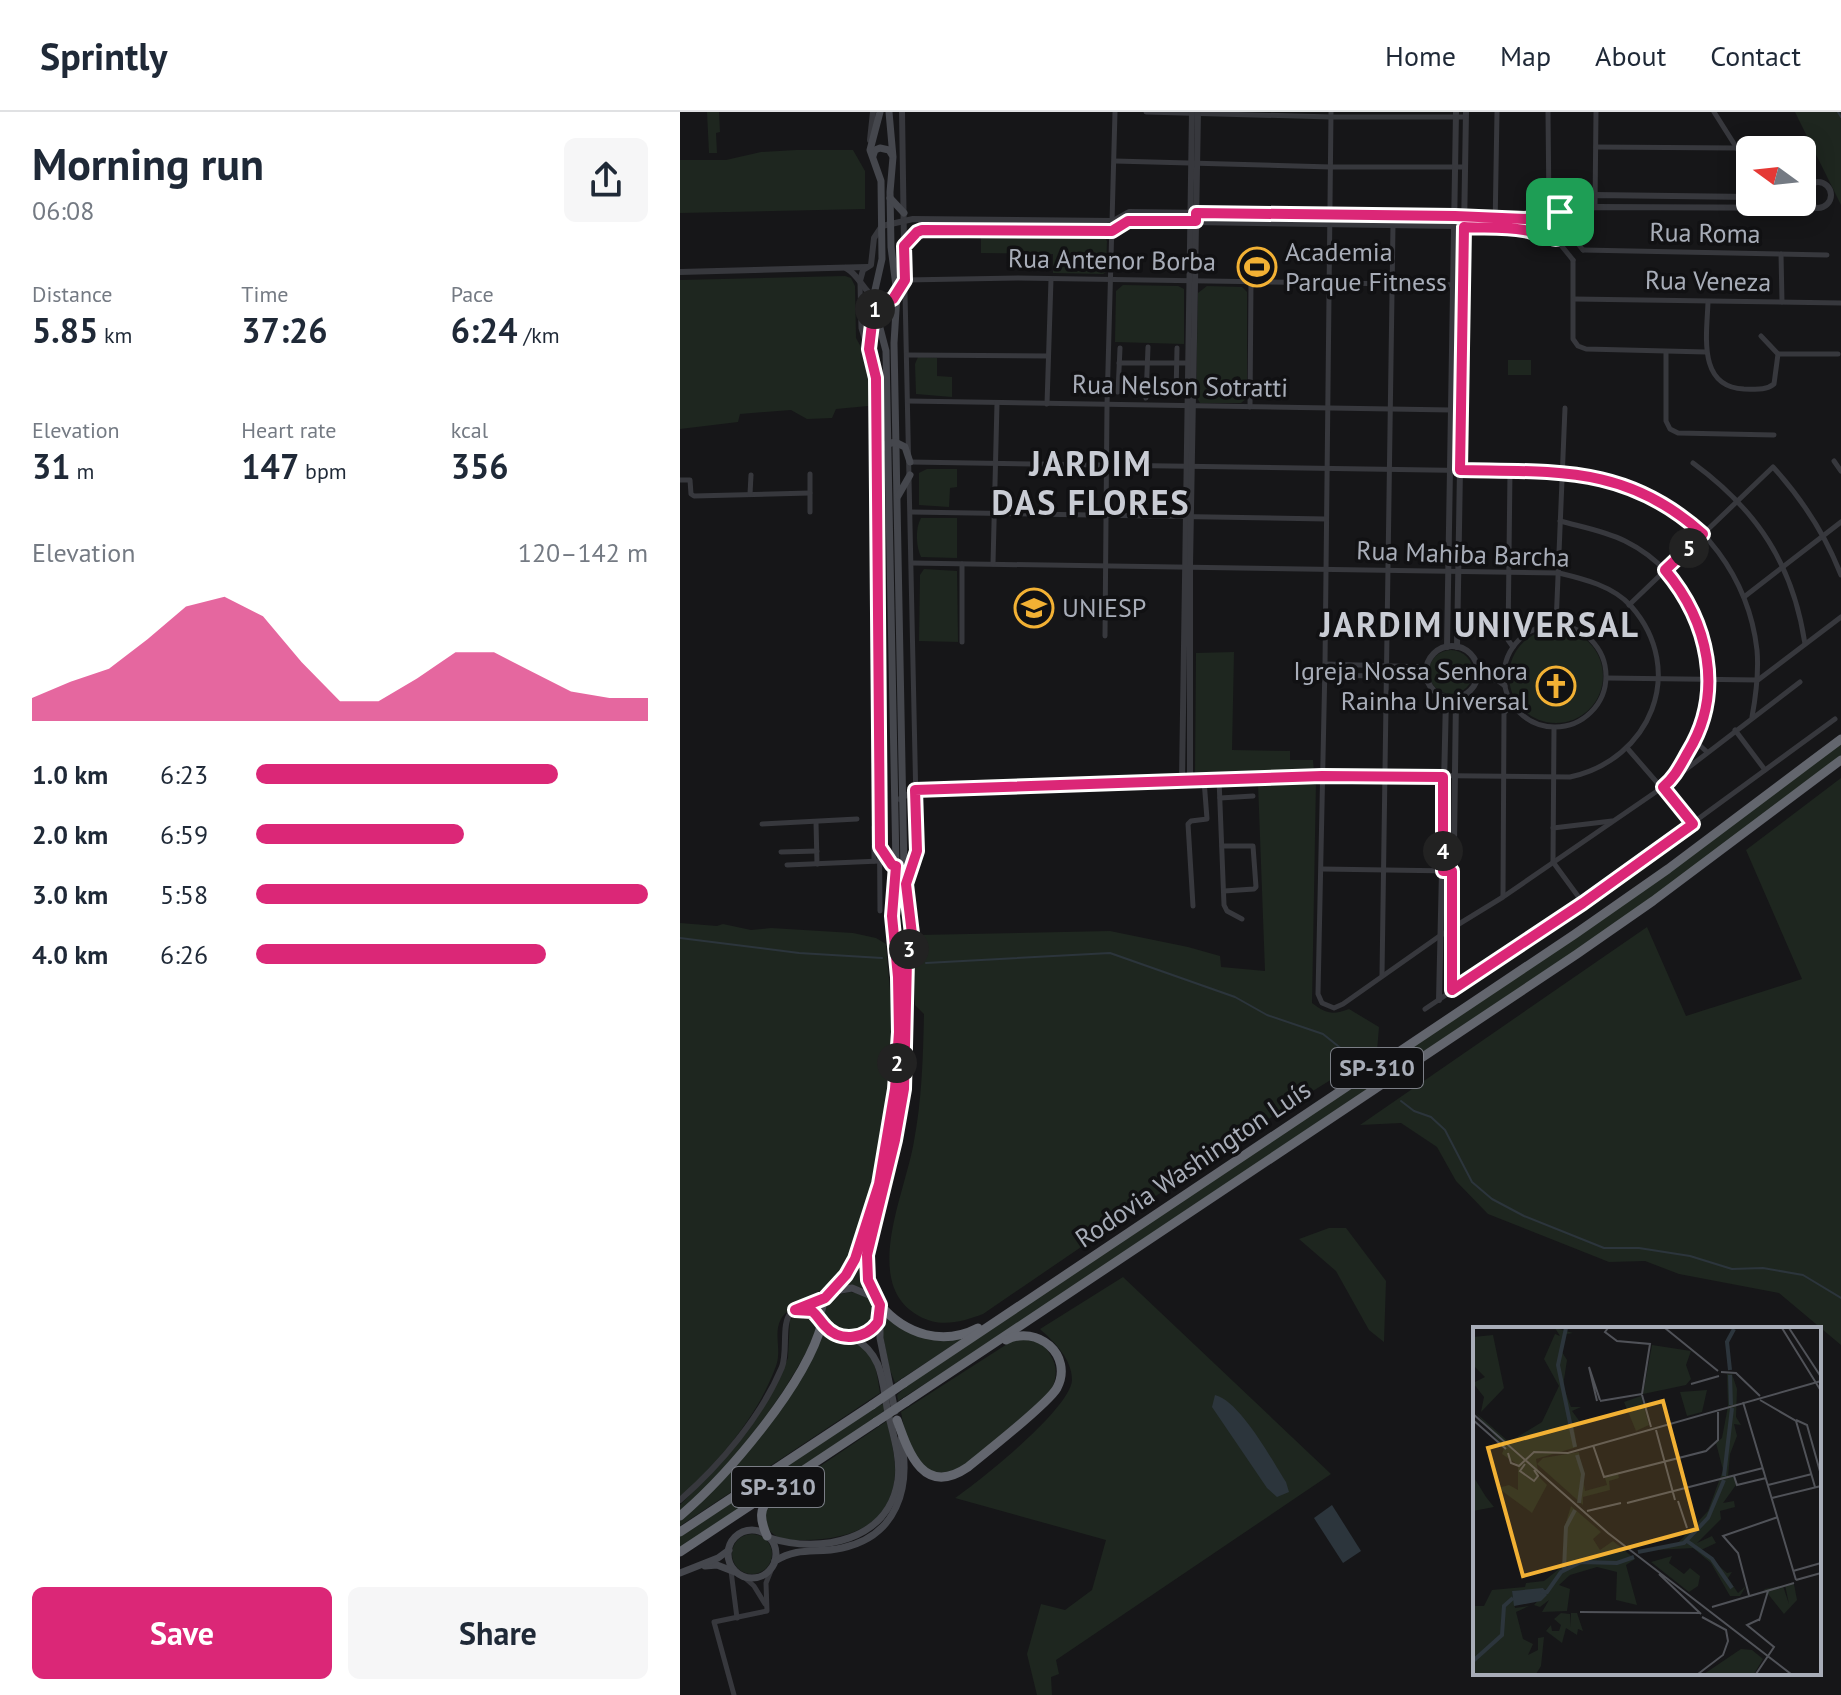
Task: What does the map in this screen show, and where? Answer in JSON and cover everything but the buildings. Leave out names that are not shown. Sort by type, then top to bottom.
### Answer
[{"type":"highway","name":"Rodovia Washington Luís","points":[[680,1532],[1587,926],[1681,860],[1841,739]]},
{"type":"highway","name":"Rodovia Washington Luís","points":[[680,1552],[1577,954],[1663,894],[1841,760]]},
{"type":"highway","points":[[877,1301],[894,1320],[909,1329],[939,1337],[969,1332],[1010,1312]]},
{"type":"highway","points":[[680,1516],[712,1486],[764,1424],[808,1357],[822,1322]]},
{"type":"highway","points":[[897,1420],[917,1465],[931,1475],[950,1475],[973,1463],[1047,1399],[1057,1388],[1060,1374],[1059,1360],[1052,1347],[1032,1335],[1012,1337],[964,1362]]},
{"type":"highway","points":[[768,1537],[761,1517],[763,1506],[807,1468]]},
{"type":"main road","points":[[878,1322],[864,1335],[852,1337],[837,1334],[822,1322],[825,1298],[833,1292],[855,1259],[879,1184],[888,1139],[899,1032],[892,916],[895,803],[891,442],[897,294],[881,181],[871,160],[870,145],[880,112]]},
{"type":"main road","points":[[869,349],[890,198],[893,157],[889,112]]},
{"type":"main road","points":[[871,160],[875,150],[880,148],[889,150],[893,157]]},
{"type":"main road","points":[[890,198],[904,217]]},
{"type":"main road","points":[[875,298],[889,302],[905,280]]},
{"type":"main road","points":[[691,1569],[712,1565],[759,1577],[796,1551],[851,1546],[885,1523],[900,1498],[905,1479],[904,1457],[878,1322],[877,1301],[868,1280],[867,1255],[892,1155],[904,1089],[907,960],[912,934],[902,797],[897,498],[886,351],[875,309]]},
{"type":"main road","points":[[875,458],[880,448],[891,442],[905,447],[910,462]]},
{"type":"main road","points":[[897,498],[910,475]]},
{"type":"main road","points":[[880,847],[894,865]]},
{"type":"main road","points":[[892,916],[901,913],[910,917]]},
{"type":"main road","points":[[893,935],[903,939],[912,934]]},
{"type":"main road","points":[[833,1292],[852,1288],[877,1301]]},
{"type":"main road","points":[[680,1573],[718,1558],[729,1550],[736,1538],[748,1531],[784,1542],[848,1540],[877,1522],[891,1504],[898,1480],[898,1461],[879,1365],[872,1350],[852,1337]]},
{"type":"main road","points":[[768,1537],[776,1549],[774,1565]]},
{"type":"main road","points":[[729,1550],[736,1571]]},
{"type":"street","points":[[870,145],[873,112]]},
{"type":"street","points":[[902,112],[917,851],[906,884]]},
{"type":"street","points":[[1105,636],[1107,405],[1115,112]]},
{"type":"street","points":[[1146,112],[1466,114],[1457,647]]},
{"type":"street","points":[[1495,229],[1497,112]]},
{"type":"street","points":[[1548,112],[1549,210]]},
{"type":"street","points":[[1595,207],[1596,112]]},
{"type":"street","points":[[1714,112],[1736,146]]},
{"type":"street","points":[[1186,780],[1195,113]]},
{"type":"street","points":[[1331,114],[1318,994],[1322,1003],[1334,1008],[1343,1004],[1441,935],[1503,897],[1663,787],[1800,682]]},
{"type":"street","points":[[1447,647],[1456,114]]},
{"type":"street","points":[[1596,147],[1736,148]]},
{"type":"street","points":[[1115,161],[1465,167]]},
{"type":"street","points":[[1816,183],[1830,190],[1827,204],[1816,207]]},
{"type":"street","points":[[1706,352],[1584,349],[1578,346],[1573,339],[1573,260],[1556,239],[1541,233],[1538,222],[1549,210],[1560,212],[1584,197],[1595,195],[1736,197]]},
{"type":"street","points":[[1556,239],[1579,213],[1595,207],[1736,205]]},
{"type":"street","points":[[878,863],[876,378],[861,328],[860,281],[861,273],[873,258],[874,238],[886,225],[904,217],[1113,221],[1129,212],[1454,226],[1541,233]]},
{"type":"street","points":[[1560,212],[1566,227],[1583,250],[1573,260]]},
{"type":"street","points":[[904,246],[917,232],[930,229],[1112,231],[1128,221],[1193,217],[1330,214],[1540,217]]},
{"type":"street","points":[[1382,976],[1384,667],[1393,225]]},
{"type":"street","name":"Rua Roma","points":[[1583,250],[1827,255]]},
{"type":"street","points":[[1781,254],[1782,302]]},
{"type":"street","points":[[680,272],[867,267]]},
{"type":"street","points":[[846,268],[875,298]]},
{"type":"street","points":[[1047,404],[1051,279]]},
{"type":"street","name":"Rua Antenor Borba","points":[[905,280],[1463,285]]},
{"type":"street","points":[[1250,407],[1251,282]]},
{"type":"street","name":"Rua Veneza","points":[[1574,299],[1841,303]]},
{"type":"street","points":[[1708,302],[1706,352],[1710,368],[1722,382],[1738,389],[1768,389],[1775,383],[1778,354]]},
{"type":"street","points":[[1761,336],[1778,354],[1838,354]]},
{"type":"street","points":[[1146,398],[1148,347]]},
{"type":"street","points":[[1118,392],[1120,348]]},
{"type":"street","points":[[1176,396],[1177,348]]},
{"type":"street","points":[[1666,352],[1666,421],[1672,431],[1774,435]]},
{"type":"street","points":[[907,355],[1048,356]]},
{"type":"street","points":[[1119,363],[1191,363]]},
{"type":"street","name":"Rua Nelson Sotratti","points":[[908,401],[1452,410]]},
{"type":"street","points":[[993,564],[997,403]]},
{"type":"street","points":[[1556,625],[1565,408]]},
{"type":"street","points":[[1834,461],[1841,471]]},
{"type":"street","points":[[910,462],[1562,472],[1611,480],[1637,489],[1683,516],[1719,553],[1744,597],[1757,652],[1758,680],[1752,718]]},
{"type":"street","points":[[1693,463],[1738,500],[1771,543],[1784,566],[1798,604],[1805,644]]},
{"type":"street","points":[[1629,605],[1773,467],[1809,510],[1841,575]]},
{"type":"street","points":[[1510,471],[1508,640],[1513,647]]},
{"type":"street","points":[[810,474],[810,512]]},
{"type":"street","points":[[750,494],[751,475]]},
{"type":"street","points":[[680,480],[690,480],[692,496],[810,493]]},
{"type":"street","points":[[911,512],[1326,519]]},
{"type":"street","points":[[1560,521],[1605,532],[1627,542],[1665,570],[1681,589],[1698,620],[1707,655],[1709,679],[1703,721],[1674,778]]},
{"type":"street","points":[[1744,597],[1841,522]]},
{"type":"street","name":"Rua Mahiba Barcha","points":[[895,803],[915,790],[1322,776],[1554,777],[1586,774],[1616,759],[1628,749],[1646,723],[1658,678],[1650,639],[1629,605],[1595,583],[1559,573],[912,563]]},
{"type":"street","points":[[962,564],[962,642]]},
{"type":"street","points":[[1607,678],[1758,680],[1841,617]]},
{"type":"street","points":[[1556,625],[1576,629],[1593,641],[1603,658],[1607,678],[1602,697],[1591,714],[1574,724],[1554,728],[1526,719],[1512,704],[1505,686],[1505,665],[1513,647],[1537,628],[1556,625]]},
{"type":"street","points":[[1447,647],[1457,647],[1470,655],[1477,668],[1477,677],[1470,691],[1456,698],[1446,698],[1433,690],[1427,677],[1427,667],[1434,654],[1447,647]]},
{"type":"street","points":[[1325,664],[1427,667]]},
{"type":"street","points":[[1477,668],[1497,671],[1505,665]]},
{"type":"street","points":[[1325,675],[1427,677]]},
{"type":"street","points":[[1477,677],[1497,680],[1505,686]]},
{"type":"street","points":[[1439,1000],[1446,698]]},
{"type":"street","points":[[1452,990],[1456,698]]},
{"type":"street","points":[[1503,897],[1504,713],[1512,704]]},
{"type":"street","points":[[1425,1009],[1583,903],[1835,719]]},
{"type":"street","points":[[1554,728],[1553,862],[1583,903]]},
{"type":"street","points":[[1735,730],[1765,770]]},
{"type":"street","points":[[1695,741],[1707,752]]},
{"type":"street","points":[[1628,749],[1693,824]]},
{"type":"street","points":[[1219,779],[1225,908],[1242,919]]},
{"type":"street","points":[[1193,906],[1188,824],[1207,819],[1204,780]]},
{"type":"street","points":[[1220,798],[1253,796]]},
{"type":"street","points":[[762,824],[857,819]]},
{"type":"street","points":[[880,819],[874,827],[880,911]]},
{"type":"street","points":[[1553,828],[1615,821]]},
{"type":"street","points":[[816,822],[817,864]]},
{"type":"street","points":[[1222,846],[1253,846],[1256,887],[1224,891]]},
{"type":"street","points":[[781,852],[817,851]]},
{"type":"street","points":[[787,865],[894,865]]},
{"type":"street","points":[[1322,869],[1452,871]]},
{"type":"street","points":[[680,1500],[729,1448],[768,1392],[784,1360],[786,1320],[795,1310],[825,1298]]},
{"type":"street","points":[[795,1310],[809,1309],[822,1322]]},
{"type":"street","points":[[734,1695],[714,1622],[767,1611],[766,1583],[774,1565]]},
{"type":"street","points":[[736,1571],[754,1586],[767,1607]]},
{"type":"street","points":[[736,1571],[737,1618]]},
{"type":"shaded area","points":[[707,112],[719,112],[717,153],[709,153]]},
{"type":"shaded area","points":[[1795,112],[1841,112],[1841,205],[1816,154],[1816,136],[1807,136]]},
{"type":"shaded area","points":[[853,150],[865,171],[865,209],[680,213],[680,160],[726,160],[761,152]]},
{"type":"shaded area","points":[[1552,213],[1560,216],[1563,224],[1560,232],[1552,235],[1544,232],[1541,224],[1544,216]]},
{"type":"shaded area","points":[[981,234],[1104,237],[1107,241],[1106,272],[1053,273],[1053,254],[981,253]]},
{"type":"shaded area","points":[[851,278],[855,286],[856,338],[868,360],[868,406],[836,409],[832,418],[807,419],[791,410],[740,414],[738,422],[680,429],[680,280]]},
{"type":"shaded area","points":[[1123,285],[1178,286],[1184,289],[1184,344],[1115,342],[1116,291]]},
{"type":"shaded area","points":[[1207,286],[1242,287],[1247,292],[1247,398],[1241,403],[1200,403],[1196,396],[1198,293]]},
{"type":"shaded area","points":[[918,357],[937,358],[937,376],[952,377],[952,397],[916,394],[915,364]]},
{"type":"shaded area","points":[[1508,360],[1531,360],[1531,375],[1508,375]]},
{"type":"shaded area","points":[[927,469],[957,469],[957,487],[950,488],[949,507],[919,505],[919,473]]},
{"type":"shaded area","points":[[921,518],[957,518],[957,558],[921,557],[917,538]]},
{"type":"shaded area","points":[[924,569],[957,571],[958,642],[919,641],[920,575]]},
{"type":"shaded area","points":[[1556,629],[1574,632],[1589,643],[1600,658],[1603,676],[1600,694],[1589,709],[1574,720],[1556,723],[1538,720],[1523,709],[1512,694],[1509,676],[1512,658],[1523,643],[1538,632]]},
{"type":"shaded area","points":[[1451,650],[1466,657],[1473,672],[1466,687],[1451,694],[1436,687],[1429,672],[1436,657]]},
{"type":"shaded area","points":[[1234,652],[1232,750],[1290,751],[1290,760],[1313,760],[1314,772],[1195,775],[1196,653]]},
{"type":"shaded area","points":[[1841,742],[1841,756],[1627,916],[898,1401],[897,1395],[910,1383],[1618,908]]},
{"type":"shaded area","points":[[1841,778],[1841,1345],[1779,1293],[1679,1274],[1645,1261],[1609,1262],[1488,1214],[1456,1181],[1437,1147],[1401,1123],[1360,1125],[1647,927],[1686,1016],[1802,979],[1746,850]]},
{"type":"shaded area","points":[[1316,781],[1312,1003],[1330,1012],[1349,1009],[1379,1027],[1377,1051],[1276,1114],[983,1314],[951,1322],[935,1322],[919,1316],[902,1301],[892,1282],[889,1260],[891,1236],[914,1141],[923,1062],[924,1014],[915,1005],[914,957],[919,935],[1110,931],[1220,956],[1221,967],[1265,971],[1258,783]]},
{"type":"shaded area","points":[[680,923],[723,924],[751,930],[771,928],[853,933],[876,938],[886,944],[893,1041],[889,1094],[872,1189],[846,1267],[822,1295],[793,1308],[781,1319],[776,1366],[748,1421],[709,1469],[680,1498]]},
{"type":"shaded area","points":[[868,1227],[864,1260],[867,1288],[842,1285]]},
{"type":"shaded area","points":[[1329,1228],[1346,1228],[1386,1281],[1384,1342],[1369,1330],[1336,1271],[1299,1239]]},
{"type":"shaded area","points":[[1123,1277],[1331,1474],[1056,1660],[1059,1674],[1051,1677],[1052,1695],[1037,1695],[1027,1654],[1041,1604],[1065,1610],[1092,1590],[1106,1540],[955,1498],[1022,1443],[1057,1408],[1068,1392],[1072,1380],[1066,1358],[1040,1329]]},
{"type":"shaded area","points":[[850,1292],[870,1300],[875,1307],[875,1319],[865,1330],[853,1333],[841,1331],[825,1315],[825,1306],[833,1298]]},
{"type":"shaded area","points":[[802,1311],[811,1313],[818,1324],[791,1378],[737,1452],[680,1514],[680,1505],[723,1461],[774,1388],[788,1358],[790,1320]]},
{"type":"shaded area","points":[[883,1312],[902,1328],[964,1338],[895,1383],[883,1335]]},
{"type":"shaded area","points":[[823,1330],[861,1345],[866,1350],[874,1363],[880,1393],[680,1526],[680,1519],[747,1451]]},
{"type":"shaded area","points":[[1015,1339],[1040,1341],[1050,1354],[1056,1371],[1051,1392],[968,1463],[946,1474],[928,1471],[908,1447],[901,1412]]},
{"type":"shaded area","points":[[1215,1395],[1245,1419],[1286,1482],[1289,1492],[1277,1497],[1267,1488],[1212,1407]]},
{"type":"shaded area","points":[[883,1404],[885,1410],[874,1419],[680,1549],[680,1536],[870,1409]]},
{"type":"shaded area","points":[[887,1421],[895,1476],[891,1494],[877,1517],[857,1531],[832,1538],[792,1540],[772,1533],[764,1522],[767,1502]]},
{"type":"shaded area","points":[[1332,1505],[1361,1551],[1343,1563],[1314,1518]]},
{"type":"shaded area","points":[[752,1534],[766,1540],[772,1554],[766,1568],[752,1574],[738,1568],[732,1554],[738,1540]]},
{"type":"waterway","points":[[1838,112],[1841,117]]},
{"type":"waterway","points":[[680,938],[799,953],[882,958]]},
{"type":"waterway","points":[[926,963],[1110,953],[1235,997],[1267,1015],[1323,1034],[1348,1054]]},
{"type":"waterway","points":[[1401,1101],[1414,1111],[1431,1117],[1445,1130],[1472,1182],[1492,1199],[1524,1216],[1604,1248],[1639,1248],[1690,1256],[1732,1269],[1763,1268],[1803,1275],[1841,1298]]},
{"type":"place","name":"Academia Parque Fitness","points":[[1257,267]]},
{"type":"place","name":"UNIESP","points":[[1034,608]]},
{"type":"place","name":"Igreja Nossa Senhora Rainha Universal","points":[[1556,686]]},
{"type":"district","name":"JARDIM DAS FLORES","points":[[1091,484]]},
{"type":"district","name":"JARDIM UNIVERSAL","points":[[1480,625]]},
{"type":"route","points":[[1549,210],[1560,212],[1567,224],[1564,234],[1556,239],[1541,233],[1511,229],[1464,227],[1460,470],[1562,472],[1611,480],[1661,501],[1703,534],[1665,570],[1693,609],[1707,655],[1709,679],[1703,721],[1674,778],[1663,787],[1693,824],[1583,903],[1452,990],[1452,871],[1443,871],[1443,777],[1322,776],[915,790],[917,851],[906,884],[912,934],[907,960],[904,1089],[867,1255],[868,1280],[880,1305],[878,1322],[864,1335],[845,1336],[826,1327],[812,1311],[795,1310],[833,1292],[851,1268],[879,1184],[895,1089],[899,1032],[892,916],[896,866],[892,865],[880,847],[876,378],[869,349],[875,298],[889,302],[905,280],[904,246],[922,230],[1112,231],[1128,221],[1196,221],[1196,213],[1525,219],[1540,217],[1549,210]]}]
